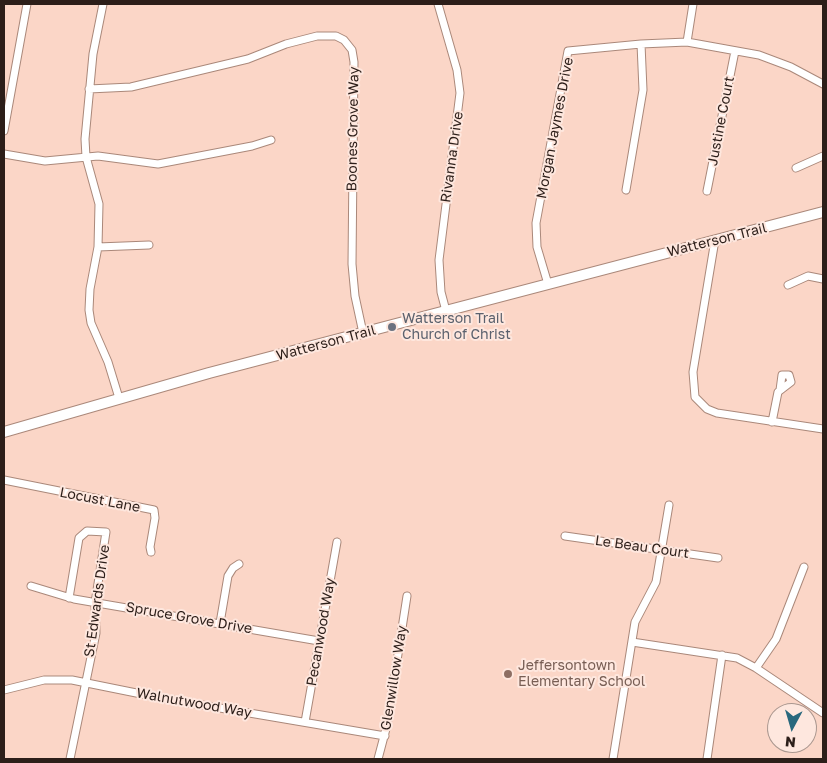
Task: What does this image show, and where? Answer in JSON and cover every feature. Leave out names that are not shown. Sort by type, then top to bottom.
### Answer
[{"type":"main road","name":"Watterson Trail","points":[[4,432],[119,398],[823,212]]},
{"type":"street","points":[[4,131],[27,4]]},
{"type":"street","points":[[103,4],[89,89],[85,139],[86,157],[99,204],[98,247],[89,296],[89,317],[96,338],[108,362],[119,398]]},
{"type":"street","name":"Rivanna Drive","points":[[440,4],[457,70],[460,93],[439,260],[441,292],[446,311]]},
{"type":"street","points":[[687,42],[693,4]]},
{"type":"street","name":"Boones Grove Way","points":[[89,89],[131,87],[232,64],[286,44],[317,36],[336,36],[344,40],[352,50],[354,62],[352,264],[355,296],[363,333]]},
{"type":"street","name":"Morgan Jaymes Drive","points":[[548,284],[537,247],[536,223],[568,51],[687,42],[759,55],[791,67],[823,84]]},
{"type":"street","points":[[626,190],[643,90],[641,44]]},
{"type":"street","name":"Justine Court","points":[[707,191],[735,50]]},
{"type":"street","points":[[4,154],[45,161],[98,156],[158,164],[252,146],[271,140]]},
{"type":"street","points":[[796,168],[823,156]]},
{"type":"street","points":[[715,240],[693,372],[693,392],[695,397],[712,411],[823,429]]},
{"type":"street","points":[[98,247],[149,245]]},
{"type":"street","points":[[788,285],[808,276],[823,279]]},
{"type":"street","points":[[772,422],[780,390]]},
{"type":"street","name":"Locust Lane","points":[[4,480],[154,510],[156,518],[150,547],[151,552]]},
{"type":"street","points":[[613,759],[635,622],[656,582],[669,505]]},
{"type":"street","name":"St Edwards Drive","points":[[69,598],[79,538],[87,531],[106,532],[95,602],[96,633],[84,682],[70,759]]},
{"type":"street","name":"Le Beau Court","points":[[565,536],[718,558]]},
{"type":"street","name":"Pecanwood Way","points":[[305,722],[337,542]]},
{"type":"street","points":[[220,623],[228,576],[233,568],[239,564]]},
{"type":"street","points":[[756,668],[776,639],[804,567]]},
{"type":"street","name":"Spruce Grove Drive","points":[[31,586],[69,598],[319,641]]},
{"type":"street","name":"Glenwillow Way","points":[[378,759],[385,736],[407,596]]},
{"type":"street","points":[[632,642],[737,658],[756,668],[823,713]]},
{"type":"street","points":[[707,759],[722,655]]},
{"type":"street","name":"Walnutwood Way","points":[[4,690],[52,679],[84,682],[385,736]]},
{"type":"place","name":"Watterson Trail Church of Christ","points":[[392,327]]},
{"type":"place","name":"Jeffersontown Elementary School","points":[[508,674]]}]
